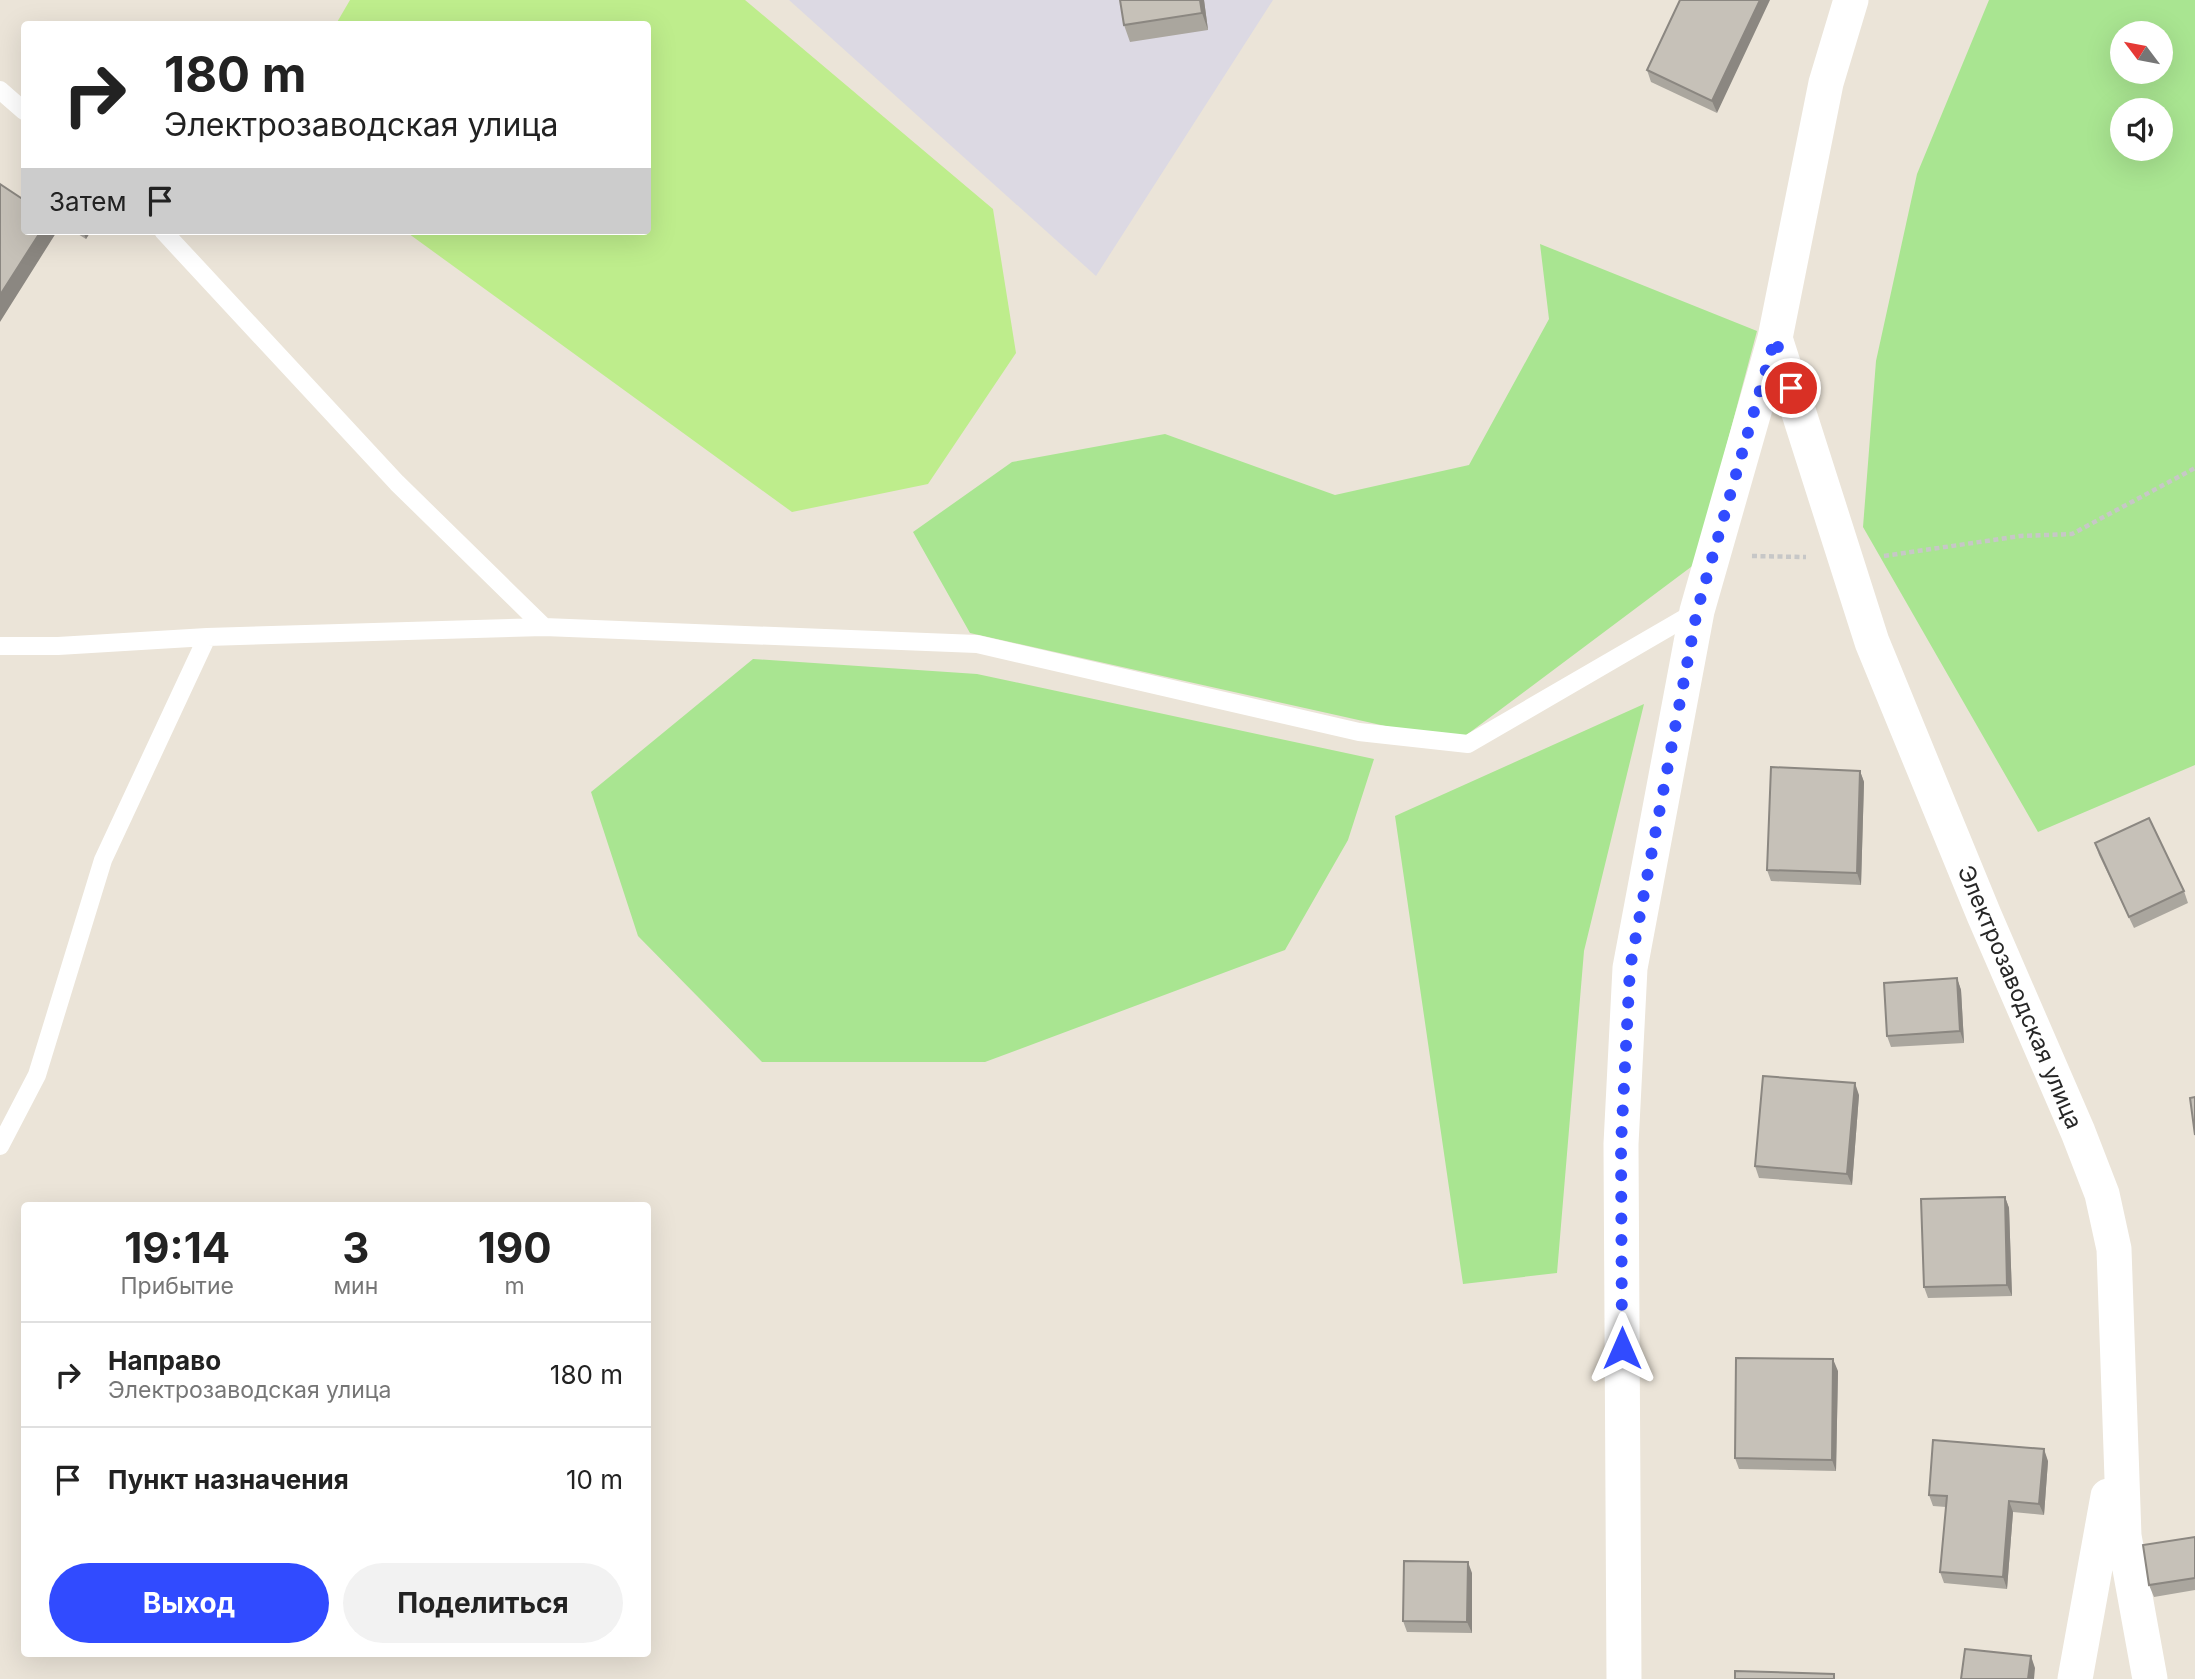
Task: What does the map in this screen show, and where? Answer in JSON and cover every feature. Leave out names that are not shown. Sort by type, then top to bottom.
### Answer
[{"type":"street","points":[[1624,1679],[1621,1144],[1630,968],[1697,611],[1775,338],[1826,83],[1852,0]]},
{"type":"street","name":"Электрозаводская улица","points":[[1775,338],[1872,642],[2102,1194],[2114,1249],[2124,1535],[2150,1679]]},
{"type":"street","points":[[2075,1679],[2120,1429]]},
{"type":"lane","points":[[0,90],[21,108]]},
{"type":"lane","points":[[167,235],[397,483],[544,627]]},
{"type":"lane","points":[[0,646],[544,627],[977,644],[1359,732],[1468,744],[1697,611]]},
{"type":"lane","points":[[0,1146],[37,1075],[103,860],[206,637]]},
{"type":"path","points":[[1713,557],[1791,555],[1846,561],[2020,536],[2072,534],[2195,468]]},
{"type":"shaded area","points":[[789,0],[1273,0],[1096,276]]},
{"type":"green space","points":[[350,0],[745,0],[993,209],[1016,353],[928,484],[792,512],[411,235],[651,235],[651,21],[338,21]]},
{"type":"green space","points":[[1989,0],[2195,0],[2195,765],[2038,832],[1863,527],[1876,361],[1917,174]]},
{"type":"green space","points":[[1540,244],[1757,331],[1695,564],[1457,742],[970,633],[913,532],[1012,462],[1165,434],[1335,495],[1469,465],[1549,319]]},
{"type":"green space","points":[[753,659],[977,674],[1374,759],[1348,840],[1285,950],[985,1062],[762,1062],[638,936],[591,792]]},
{"type":"green space","points":[[1644,704],[1584,951],[1557,1273],[1463,1284],[1395,816]]},
{"type":"building","points":[[1120,0],[1200,0],[1202,13],[1124,25]]},
{"type":"building","points":[[1680,0],[1760,0],[1712,101],[1647,70]]},
{"type":"building","points":[[0,184],[21,198],[21,235],[38,235],[0,295]]},
{"type":"building","points":[[1771,767],[1860,771],[1857,873],[1767,870]]},
{"type":"building","points":[[2149,818],[2184,891],[2129,917],[2095,843]]},
{"type":"building","points":[[1957,978],[1960,1031],[1887,1036],[1884,983]]},
{"type":"building","points":[[1763,1076],[1855,1083],[1847,1174],[1755,1166]]},
{"type":"building","points":[[2195,1097],[2195,1135],[2190,1098]]},
{"type":"building","points":[[2005,1197],[2007,1285],[1924,1287],[1921,1199]]},
{"type":"building","points":[[1736,1358],[1833,1359],[1832,1460],[1735,1458]]},
{"type":"building","points":[[1933,1440],[2044,1449],[2039,1504],[2009,1501],[2003,1577],[1940,1572],[1947,1496],[1929,1495]]},
{"type":"building","points":[[2195,1537],[2195,1578],[2149,1585],[2143,1545]]},
{"type":"building","points":[[1404,1561],[1468,1562],[1467,1622],[1403,1621]]},
{"type":"building","points":[[1965,1649],[2031,1656],[2028,1679],[1961,1679]]},
{"type":"building","points":[[1735,1671],[1834,1674],[1834,1679],[1735,1679]]},
{"type":"route","points":[[1622,1348],[1621,1144],[1630,968],[1697,611],[1775,338],[1791,388]]}]
